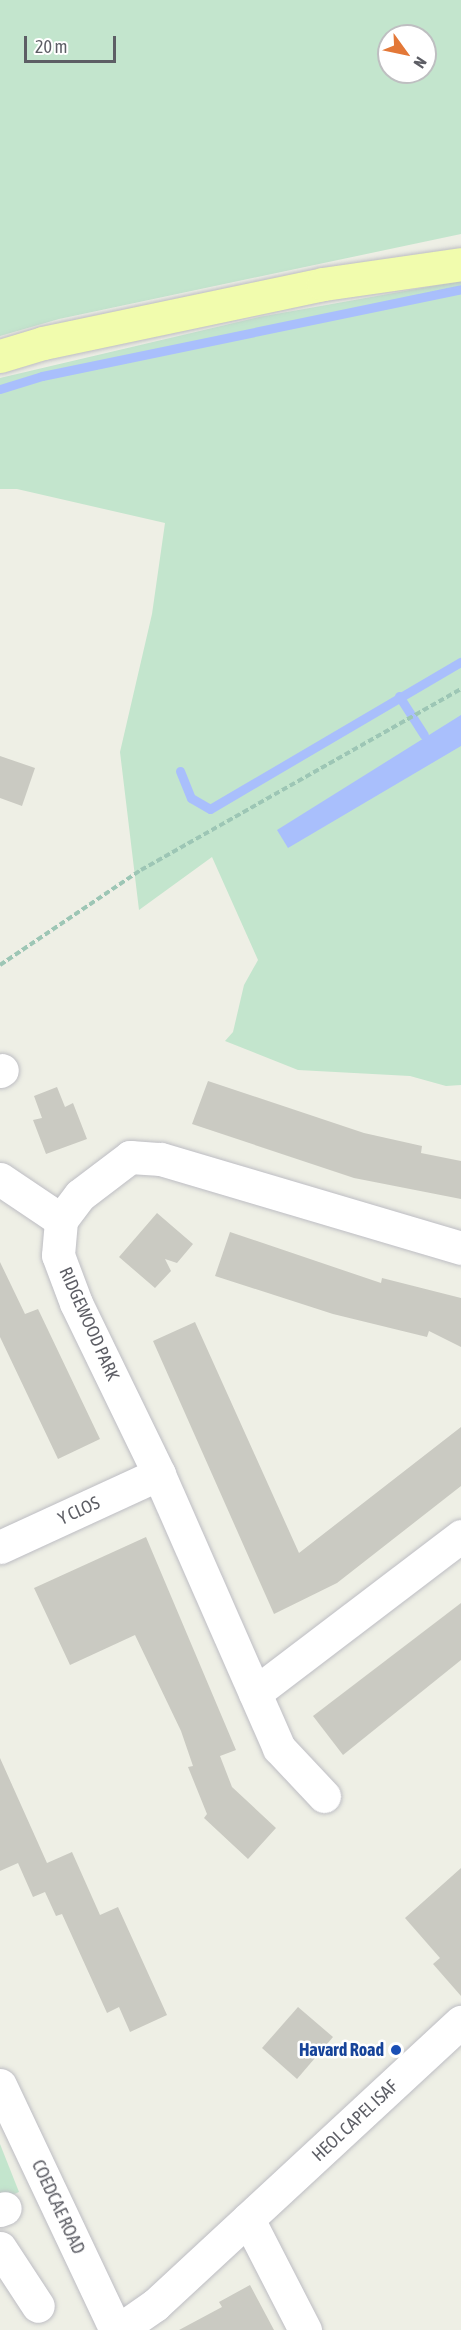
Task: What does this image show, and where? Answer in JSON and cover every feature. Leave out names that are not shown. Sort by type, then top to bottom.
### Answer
[{"type":"main road","points":[[0,356],[43,343],[323,284],[461,264]]},
{"type":"street","points":[[0,1179],[61,1220],[80,1195],[130,1157],[150,1158],[461,1248]]},
{"type":"street","name":"RIDGEWOOD PARK","points":[[61,1220],[58,1255],[76,1303],[159,1474],[279,1748],[324,1796]]},
{"type":"street","name":"Y CLOS","points":[[0,1547],[159,1474]]},
{"type":"street","points":[[255,1693],[461,1536]]},
{"type":"street","name":"HEOL CAPEL ISAF","points":[[117,2330],[154,2305],[461,2022]]},
{"type":"street","name":"COEDCAE ROAD","points":[[0,2085],[117,2330]]},
{"type":"street","points":[[248,2219],[305,2330]]},
{"type":"street","points":[[0,2248],[38,2306]]},
{"type":"path","points":[[0,965],[141,870],[461,689]]},
{"type":"green space","points":[[0,0],[461,0],[461,234],[59,319],[0,336]]},
{"type":"green space","points":[[461,281],[461,1085],[446,1086],[410,1076],[298,1070],[225,1041],[233,1032],[244,985],[258,960],[212,857],[139,910],[120,752],[152,614],[165,523],[17,489],[0,489],[0,378],[259,317]]},
{"type":"green space","points":[[0,2144],[19,2192],[0,2200]]},
{"type":"water","points":[[461,715],[461,746],[288,848],[277,830]]},
{"type":"building","points":[[0,756],[35,768],[22,806],[0,798]]},
{"type":"building","points":[[208,1081],[364,1133],[422,1146],[421,1153],[461,1161],[461,1199],[354,1178],[192,1124]]},
{"type":"building","points":[[57,1087],[65,1107],[73,1103],[87,1139],[46,1154],[33,1120],[42,1118],[34,1096]]},
{"type":"building","points":[[157,1213],[193,1244],[177,1263],[165,1259],[171,1271],[155,1288],[119,1257]]},
{"type":"building","points":[[230,1232],[381,1283],[382,1278],[461,1298],[461,1347],[429,1331],[427,1337],[333,1314],[215,1276]]},
{"type":"building","points":[[0,1262],[25,1314],[38,1309],[100,1439],[58,1459],[0,1337]]},
{"type":"building","points":[[195,1322],[299,1553],[461,1427],[461,1486],[337,1583],[274,1614],[153,1341]]},
{"type":"building","points":[[146,1537],[236,1750],[220,1756],[232,1787],[276,1828],[248,1859],[204,1818],[207,1814],[188,1767],[193,1766],[181,1731],[135,1635],[70,1665],[34,1588]]},
{"type":"building","points":[[461,1603],[461,1660],[343,1755],[313,1716]]},
{"type":"building","points":[[0,1758],[47,1863],[72,1852],[100,1915],[118,1907],[167,2015],[130,2032],[119,2007],[107,2013],[62,1914],[56,1916],[45,1892],[33,1897],[18,1863],[0,1871]]},
{"type":"building","points":[[461,1868],[461,1996],[433,1964],[440,1958],[405,1918]]},
{"type":"building","points":[[298,2007],[333,2037],[297,2079],[262,2048]]},
{"type":"building","points":[[250,2285],[274,2330],[179,2330],[222,2307],[219,2302]]},
{"type":"waterway","points":[[0,389],[42,376],[461,289]]},
{"type":"waterway","points":[[180,771],[191,798],[210,809],[461,662]]},
{"type":"waterway","points":[[399,696],[424,735]]},
{"type":"place","name":"Havard Road","points":[[396,2050]]}]
